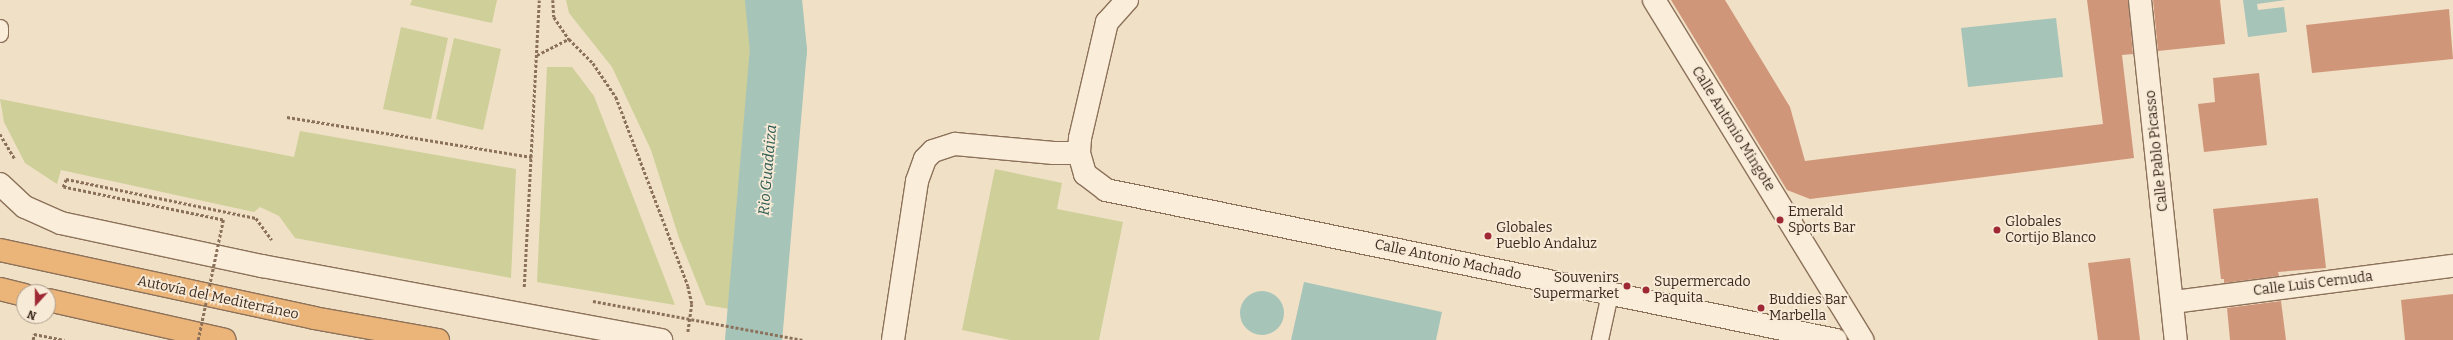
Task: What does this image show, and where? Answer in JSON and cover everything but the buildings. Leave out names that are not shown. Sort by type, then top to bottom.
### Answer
[{"type":"highway","name":"Autovía del Mediterráneo","points":[[0,250],[314,318],[438,340]]},
{"type":"highway","points":[[0,289],[16,293]]},
{"type":"highway","points":[[56,302],[225,340]]},
{"type":"street","points":[[893,340],[917,181],[924,159],[933,151],[955,144],[1054,153],[1079,153],[1108,22],[1128,0]]},
{"type":"street","name":"Calle Antonio Mingote","points":[[1654,0],[1862,340]]},
{"type":"street","name":"Calle Pablo Picasso","points":[[2140,0],[2174,302],[2176,340]]},
{"type":"street","name":"Calle Antonio Machado","points":[[1079,153],[1085,174],[1106,190],[1836,340]]},
{"type":"street","points":[[0,184],[25,207],[61,223],[262,266],[661,340]]},
{"type":"street","name":"Calle Luis Cernuda","points":[[2174,302],[2453,266]]},
{"type":"lane","points":[[0,28],[0,34]]},
{"type":"lane","points":[[1600,340],[1610,294]]},
{"type":"path","points":[[523,289],[532,157],[539,0]]},
{"type":"path","points":[[553,0],[554,17],[569,39],[593,63],[616,97],[688,286],[692,304],[687,340]]},
{"type":"path","points":[[537,55],[569,39]]},
{"type":"path","points":[[287,117],[532,157]]},
{"type":"path","points":[[0,134],[16,161]]},
{"type":"path","points":[[198,340],[223,220],[63,187],[66,179],[256,218],[274,242],[266,240]]},
{"type":"path","points":[[219,230],[227,232]]},
{"type":"path","points":[[516,288],[531,290]]},
{"type":"path","points":[[585,300],[804,340]]},
{"type":"path","points":[[33,340],[34,334],[64,340]]},
{"type":"green space","points":[[412,0],[497,0],[492,23],[410,5]]},
{"type":"green space","points":[[566,0],[759,0],[761,88],[741,311],[706,305],[679,238],[651,150],[612,67],[569,13]]},
{"type":"green space","points":[[401,27],[448,38],[431,119],[383,109]]},
{"type":"green space","points":[[454,38],[501,49],[483,130],[436,119]]},
{"type":"green space","points":[[547,67],[572,67],[594,96],[675,305],[537,282]]},
{"type":"green space","points":[[0,99],[294,157],[300,131],[516,169],[511,278],[295,238],[279,216],[260,207],[254,212],[61,170],[57,184],[25,163],[4,122]]},
{"type":"green space","points":[[995,169],[1062,183],[1057,209],[1123,222],[1099,340],[1010,340],[962,330]]},
{"type":"shaded area","points":[[2243,0],[2286,0],[2257,4],[2258,10],[2284,7],[2287,32],[2248,37]]},
{"type":"shaded area","points":[[2056,18],[2063,77],[1968,87],[1961,28]]},
{"type":"shaded area","points":[[1304,282],[1442,312],[1436,340],[1291,340]]},
{"type":"shaded area","points":[[1258,291],[1266,291],[1278,297],[1284,309],[1284,317],[1278,329],[1266,335],[1258,335],[1246,329],[1240,317],[1240,309],[1246,297]]},
{"type":"waterway","name":"Rio Guadaiza","points":[[753,340],[778,50],[773,0]]},
{"type":"place","name":"Emerald Sports Bar","points":[[1780,220]]},
{"type":"place","name":"Globales Cortijo Blanco","points":[[1997,230]]},
{"type":"place","name":"Globales Pueblo Andaluz","points":[[1488,236]]},
{"type":"place","name":"Souvenirs Supermarket","points":[[1627,286]]},
{"type":"place","name":"Supermercado Paquita","points":[[1646,290]]},
{"type":"place","name":"Buddies Bar Marbella","points":[[1761,308]]}]
